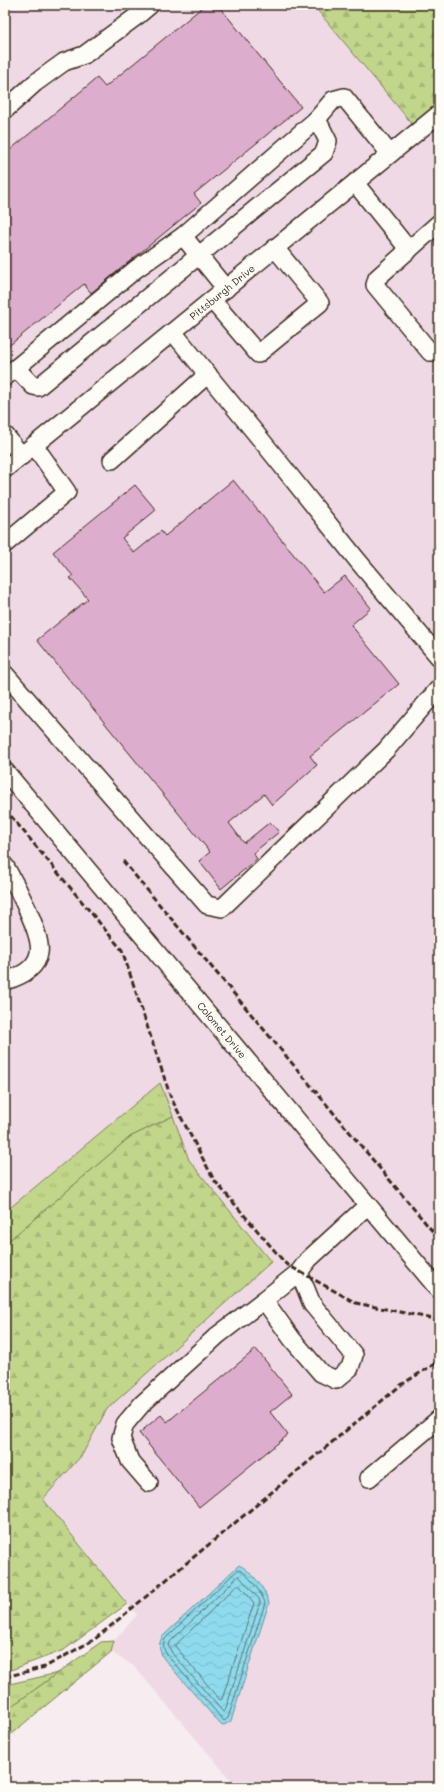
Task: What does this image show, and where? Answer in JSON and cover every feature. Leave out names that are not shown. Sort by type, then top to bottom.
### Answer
[{"type":"street","points":[[5,110],[35,83],[64,62],[84,55],[150,5]]},
{"type":"street","points":[[317,119],[328,141],[324,153],[200,256],[38,387],[33,386],[10,373],[136,269],[183,236],[317,119],[333,100],[344,97],[390,154]]},
{"type":"street","name":"Pittsburgh Drive","points":[[5,469],[439,114]]},
{"type":"street","points":[[355,183],[409,250]]},
{"type":"street","points":[[439,223],[376,278],[375,285],[430,352],[439,352]]},
{"type":"street","points":[[183,236],[226,289]]},
{"type":"street","points":[[212,300],[258,354],[320,303],[275,248]]},
{"type":"street","points":[[173,332],[358,562],[439,657]]},
{"type":"street","points":[[112,460],[208,374]]},
{"type":"street","points":[[5,435],[28,450],[67,492],[5,544]]},
{"type":"street","points":[[5,674],[207,905],[222,908],[386,750],[439,688]]},
{"type":"street","name":"Colomet Drive","points":[[5,770],[439,1290]]},
{"type":"street","points":[[5,866],[18,890],[30,918],[36,934],[40,953],[35,964],[22,976],[5,981]]},
{"type":"street","points":[[149,1482],[130,1461],[121,1438],[125,1424],[142,1404],[218,1335],[299,1272],[309,1259],[368,1205]]},
{"type":"street","points":[[264,1300],[292,1339],[321,1373],[336,1380],[350,1368],[354,1355],[312,1304],[299,1272]]},
{"type":"street","points":[[369,1478],[439,1419]]},
{"type":"shaded area","points":[[13,5],[313,5],[413,125],[439,124],[439,1787],[237,1787],[134,1666],[111,1652],[114,1641],[137,1615],[43,1499],[82,1455],[107,1409],[271,1262],[189,1160],[160,1083],[5,1212],[5,11]]},
{"type":"green space","points":[[313,5],[439,5],[439,104],[413,125]]},
{"type":"green space","points":[[160,1083],[173,1116],[130,1137],[5,1244],[5,1212]]},
{"type":"green space","points":[[173,1116],[189,1160],[271,1262],[107,1409],[82,1455],[43,1499],[127,1604],[64,1650],[5,1671],[5,1244],[130,1137]]},
{"type":"green space","points":[[114,1641],[111,1652],[5,1739],[5,1711],[101,1642]]},
{"type":"green space","points":[[58,1673],[5,1711],[5,1685]]},
{"type":"water","points":[[239,1565],[258,1581],[265,1592],[269,1603],[231,1721],[224,1725],[220,1724],[164,1659],[160,1650],[160,1643],[162,1637]]},
{"type":"building","points":[[205,5],[218,5],[301,107],[194,194],[201,203],[91,293],[84,284],[5,349],[5,154],[97,78],[105,87]]},
{"type":"building","points":[[233,480],[324,592],[345,576],[371,608],[351,625],[399,684],[310,756],[317,765],[272,805],[264,794],[229,823],[244,843],[270,822],[279,832],[253,853],[257,859],[221,889],[199,861],[210,852],[37,640],[88,599],[70,578],[73,576],[53,552],[135,485],[156,510],[122,538],[134,553],[161,531],[165,536]]},
{"type":"building","points":[[256,1349],[292,1394],[270,1412],[288,1435],[199,1507],[139,1433],[161,1415],[167,1422]]},
{"type":"railway","points":[[5,809],[122,950],[171,1098],[214,1180],[286,1264],[356,1303],[439,1320]]},
{"type":"railway","points":[[123,861],[439,1239]]},
{"type":"railway","points":[[5,1677],[45,1667],[95,1639],[401,1385],[439,1361]]}]
